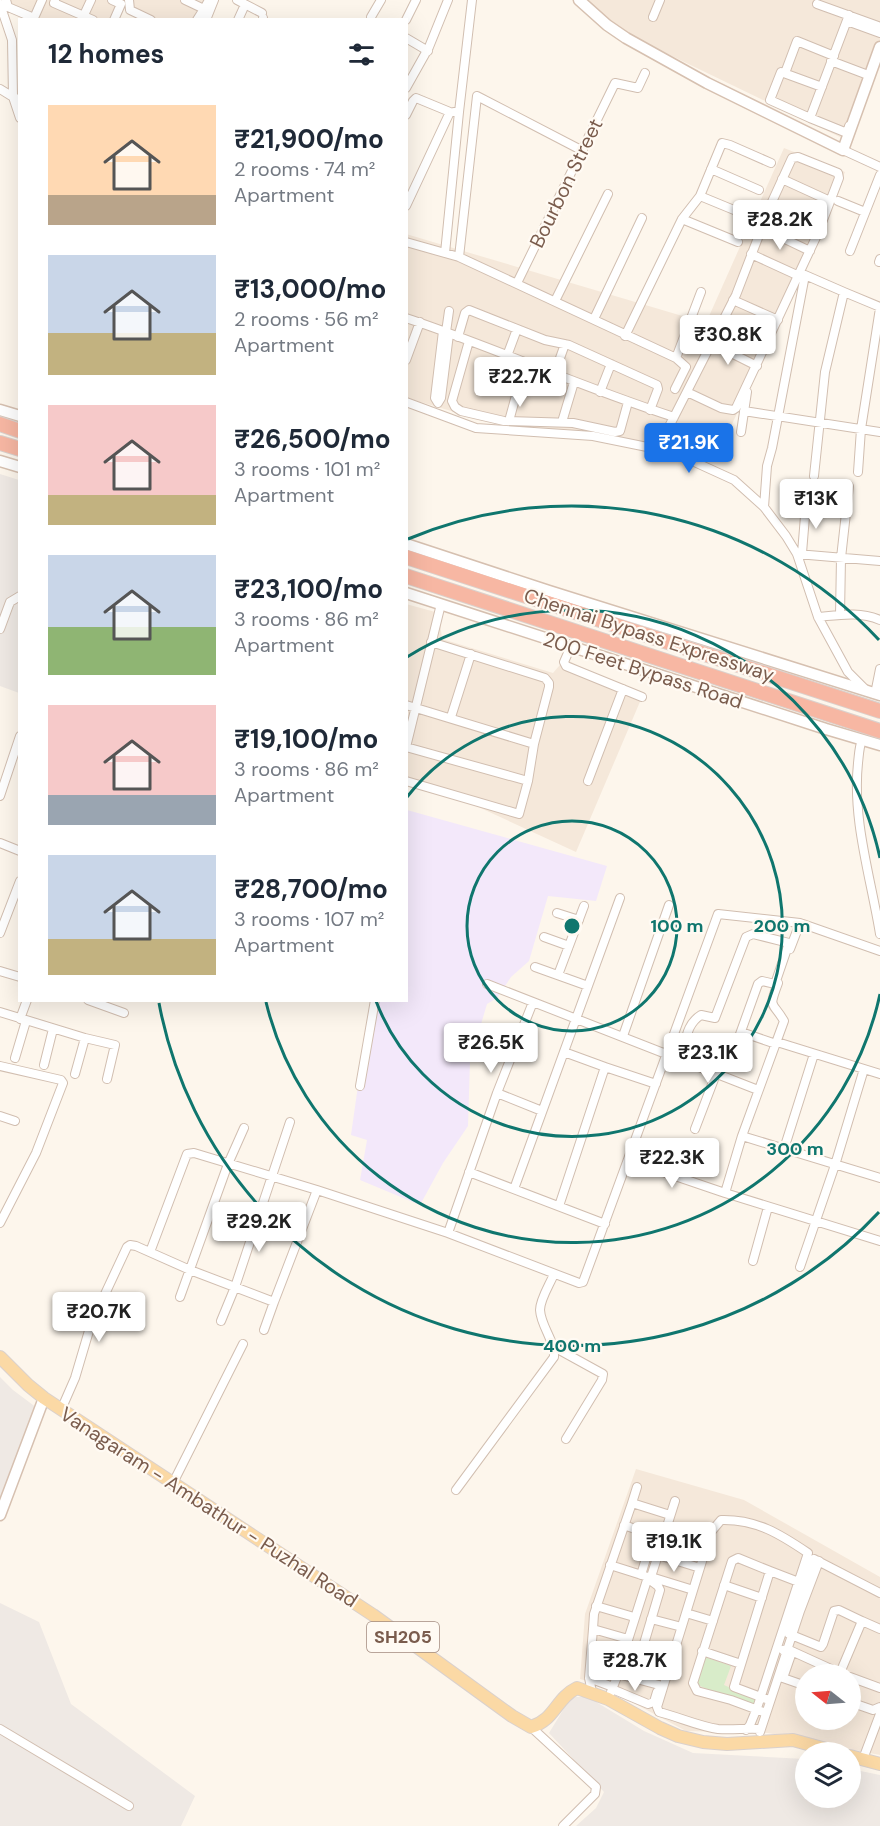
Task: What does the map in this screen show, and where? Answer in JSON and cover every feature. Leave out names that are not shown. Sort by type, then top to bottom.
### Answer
[{"type":"highway","points":[[0,424],[18,430]]},
{"type":"highway","points":[[0,442],[18,448]]},
{"type":"highway","name":"Chennai Bypass Expressway","points":[[408,558],[880,711]]},
{"type":"highway","name":"Chennai Bypass Expressway","points":[[408,577],[880,731]]},
{"type":"main road","name":"Vanagaram - Ambathur - Puzhal Road","points":[[0,1357],[28,1385],[88,1429],[373,1615],[512,1716],[531,1726]]},
{"type":"main road","points":[[531,1726],[541,1724],[567,1693],[577,1688],[592,1692],[611,1692],[647,1721],[678,1736],[727,1744],[754,1734],[800,1742]]},
{"type":"main road","points":[[861,1758],[880,1764]]},
{"type":"street","points":[[6,0],[8,7],[34,18]]},
{"type":"street","points":[[36,18],[42,0]]},
{"type":"street","points":[[52,1],[80,16],[91,0]]},
{"type":"street","points":[[112,0],[122,2],[115,18]]},
{"type":"street","points":[[129,0],[130,10],[148,18]]},
{"type":"street","points":[[185,0],[204,9]]},
{"type":"street","points":[[198,18],[209,0]]},
{"type":"street","points":[[207,18],[214,0]]},
{"type":"street","points":[[237,0],[262,17]]},
{"type":"street","points":[[371,17],[381,0]]},
{"type":"street","points":[[407,18],[416,0]]},
{"type":"street","points":[[408,85],[428,51],[448,0]]},
{"type":"street","points":[[445,253],[455,148],[454,112],[472,0]]},
{"type":"street","points":[[579,0],[607,25],[626,38],[707,83],[880,167]]},
{"type":"street","points":[[653,17],[660,0]]},
{"type":"street","points":[[808,0],[877,28]]},
{"type":"street","points":[[0,4],[9,33],[16,46],[16,98],[0,89]]},
{"type":"street","points":[[239,18],[243,9]]},
{"type":"street","points":[[810,118],[848,18]]},
{"type":"street","points":[[0,29],[9,33]]},
{"type":"street","points":[[408,39],[428,51]]},
{"type":"street","points":[[785,74],[797,41],[868,75]]},
{"type":"street","points":[[822,87],[781,72],[770,100],[847,133],[880,42]]},
{"type":"street","points":[[843,150],[880,47]]},
{"type":"street","name":"Bourbon Street","points":[[517,283],[615,83],[638,88],[645,73]]},
{"type":"street","points":[[459,256],[477,96],[583,151]]},
{"type":"street","points":[[408,111],[416,98],[454,112]]},
{"type":"street","points":[[408,202],[454,112]]},
{"type":"street","points":[[626,336],[682,219],[700,196],[722,143],[771,164]]},
{"type":"street","points":[[455,148],[471,149]]},
{"type":"street","points":[[657,449],[733,300],[789,162],[794,157],[838,173],[834,201],[734,410],[721,408],[687,392]]},
{"type":"street","points":[[711,169],[759,190]]},
{"type":"street","points":[[850,251],[880,175]]},
{"type":"street","points":[[782,179],[865,212]]},
{"type":"street","points":[[452,184],[467,184]]},
{"type":"street","points":[[555,301],[608,194]]},
{"type":"street","points":[[700,196],[751,217]]},
{"type":"street","points":[[771,204],[820,227]]},
{"type":"street","points":[[594,319],[642,218]]},
{"type":"street","points":[[682,219],[738,242]]},
{"type":"street","points":[[762,228],[810,251]]},
{"type":"street","points":[[408,243],[459,256],[676,358],[686,367],[675,389]]},
{"type":"street","points":[[752,254],[799,276]]},
{"type":"street","points":[[764,507],[767,466],[805,275],[880,307],[861,429],[858,472]]},
{"type":"street","points":[[676,358],[701,292]]},
{"type":"street","points":[[814,476],[825,372],[844,292]]},
{"type":"street","points":[[733,300],[778,320]]},
{"type":"street","points":[[458,337],[465,313],[469,310],[545,340],[565,344],[657,385],[658,389],[650,410]]},
{"type":"street","points":[[436,414],[441,398],[449,311]]},
{"type":"street","points":[[408,319],[554,375],[674,417]]},
{"type":"street","points":[[408,355],[420,322]]},
{"type":"street","points":[[507,356],[517,329]]},
{"type":"street","points":[[469,342],[453,405],[461,411],[509,421],[573,423],[615,432],[620,431],[628,402]]},
{"type":"street","points":[[711,343],[757,366]]},
{"type":"street","points":[[554,375],[565,344]]},
{"type":"street","points":[[509,421],[525,363]]},
{"type":"street","points":[[600,392],[611,364]]},
{"type":"street","points":[[562,422],[574,382]]},
{"type":"street","points":[[741,432],[747,393]]},
{"type":"street","points":[[408,403],[476,428],[593,436],[657,449],[688,459],[734,480],[764,507],[799,554],[818,617],[848,672],[875,694]]},
{"type":"street","points":[[0,410],[18,415]]},
{"type":"street","points":[[744,411],[880,432]]},
{"type":"street","points":[[0,461],[18,466]]},
{"type":"street","points":[[840,615],[841,558],[849,486]]},
{"type":"street","points":[[799,554],[806,504]]},
{"type":"street","points":[[408,545],[875,694]]},
{"type":"street","points":[[799,554],[880,561]]},
{"type":"street","name":"200 Feet Bypass Road","points":[[408,594],[880,745]]},
{"type":"street","points":[[0,629],[10,602],[18,597]]},
{"type":"street","points":[[408,739],[441,604]]},
{"type":"street","points":[[818,617],[870,615],[880,620]]},
{"type":"street","points":[[408,782],[519,814],[549,687],[548,679],[431,642]]},
{"type":"street","points":[[571,646],[564,662],[566,666],[642,697]]},
{"type":"street","points":[[451,717],[471,654]]},
{"type":"street","points":[[875,694],[880,669]]},
{"type":"street","points":[[588,781],[623,689]]},
{"type":"street","points":[[408,705],[534,744]]},
{"type":"street","points":[[862,740],[856,778],[860,831],[880,934]]},
{"type":"street","points":[[0,796],[18,742]]},
{"type":"street","points":[[408,748],[528,782]]},
{"type":"street","points":[[0,843],[18,850]]},
{"type":"street","points":[[0,933],[18,886]]},
{"type":"street","points":[[514,1189],[620,898]]},
{"type":"street","points":[[622,1036],[669,905]]},
{"type":"street","points":[[558,975],[584,906]]},
{"type":"street","points":[[557,913],[579,920]]},
{"type":"street","points":[[150,1252],[187,1154],[194,1153],[448,1233],[554,1274],[579,1283],[583,1282],[718,914],[800,923],[880,951]]},
{"type":"street","points":[[725,1193],[742,1136],[784,1021],[772,1007],[771,1001],[800,923]]},
{"type":"street","points":[[753,934],[789,943],[775,984],[761,981],[758,984],[730,1062],[727,1064],[686,1045],[686,1040],[695,1019],[701,1015],[715,1018],[746,937],[753,934]]},
{"type":"street","points":[[544,937],[569,946]]},
{"type":"street","points":[[535,967],[588,986]]},
{"type":"street","points":[[0,971],[18,976]]},
{"type":"street","points":[[487,984],[758,1090]]},
{"type":"street","points":[[15,1058],[27,1002]]},
{"type":"street","points":[[94,1002],[124,1013]]},
{"type":"street","points":[[360,1086],[375,1002]]},
{"type":"street","points":[[448,1233],[497,1093],[533,1002]]},
{"type":"street","points":[[0,1012],[115,1045],[107,1079]]},
{"type":"street","points":[[44,1065],[53,1029]]},
{"type":"street","points":[[741,1032],[880,1074]]},
{"type":"street","points":[[673,1036],[686,1040]]},
{"type":"street","points":[[75,1074],[85,1038]]},
{"type":"street","points":[[564,1052],[656,1084]]},
{"type":"street","points":[[784,1149],[814,1054]]},
{"type":"street","points":[[0,1066],[61,1080],[63,1083],[36,1153],[0,1223]]},
{"type":"street","points":[[559,1206],[605,1067]]},
{"type":"street","points":[[800,1267],[817,1222],[864,1069]]},
{"type":"street","points":[[695,1129],[716,1074]]},
{"type":"street","points":[[497,1093],[542,1111]]},
{"type":"street","points":[[0,1116],[15,1121]]},
{"type":"street","points":[[221,1321],[235,1287],[290,1122]]},
{"type":"street","points":[[180,1297],[228,1164],[244,1128]]},
{"type":"street","points":[[742,1136],[880,1178]]},
{"type":"street","points":[[628,1160],[768,1207],[880,1241]]},
{"type":"street","points":[[469,1172],[605,1224]]},
{"type":"street","points":[[264,1330],[317,1191]]},
{"type":"street","points":[[753,1261],[768,1207]]},
{"type":"street","points":[[61,1410],[75,1378],[92,1324],[127,1247],[130,1245],[274,1302]]},
{"type":"street","points":[[456,1490],[554,1357],[554,1347],[540,1311],[554,1274]]},
{"type":"street","points":[[173,1483],[243,1344]]},
{"type":"street","points":[[554,1347],[603,1374],[602,1380],[566,1439]]},
{"type":"street","points":[[0,1515],[44,1398]]},
{"type":"street","points":[[592,1692],[589,1678],[596,1606],[637,1487]]},
{"type":"street","points":[[640,1657],[660,1590],[651,1582],[651,1577],[675,1501]]},
{"type":"street","points":[[632,1503],[670,1515]]},
{"type":"street","points":[[754,1734],[709,1727],[659,1712],[658,1709],[711,1532],[721,1520],[739,1520],[759,1524],[808,1552],[804,1584],[792,1635]]},
{"type":"street","points":[[624,1525],[646,1533],[664,1534],[704,1545]]},
{"type":"street","points":[[647,1721],[710,1527]]},
{"type":"street","points":[[641,1575],[654,1532]]},
{"type":"street","points":[[658,1555],[697,1567]]},
{"type":"street","points":[[761,1711],[695,1690],[693,1683],[724,1585],[735,1559],[738,1558],[804,1584]]},
{"type":"street","points":[[754,1734],[814,1559],[880,1593]]},
{"type":"street","points":[[765,1699],[787,1651],[821,1562]]},
{"type":"street","points":[[610,1565],[648,1577],[634,1617],[622,1664],[611,1692]]},
{"type":"street","points":[[765,1699],[734,1687],[770,1571]]},
{"type":"street","points":[[651,1577],[690,1589]]},
{"type":"street","points":[[724,1585],[762,1598]]},
{"type":"street","points":[[596,1606],[634,1617]]},
{"type":"street","points":[[792,1635],[818,1647],[822,1646],[832,1614],[837,1610],[880,1629]]},
{"type":"street","points":[[686,1613],[713,1621]]},
{"type":"street","points":[[651,1618],[678,1626]]},
{"type":"street","points":[[845,1664],[862,1621]]},
{"type":"street","points":[[593,1629],[628,1639]]},
{"type":"street","points":[[702,1651],[741,1664]]},
{"type":"street","points":[[787,1651],[819,1664]]},
{"type":"street","points":[[787,1651],[783,1678],[795,1682]]},
{"type":"street","points":[[622,1664],[640,1657],[666,1665]]},
{"type":"street","points":[[618,1674],[659,1685]]},
{"type":"street","points":[[589,1678],[611,1692],[648,1704],[654,1702]]},
{"type":"street","points":[[861,1681],[880,1688]]},
{"type":"street","points":[[861,1706],[873,1710],[880,1707]]},
{"type":"street","points":[[754,1734],[750,1725],[761,1711]]},
{"type":"street","points":[[864,1759],[880,1714]]},
{"type":"street","points":[[531,1726],[596,1787],[595,1794],[562,1826]]},
{"type":"street","points":[[0,1729],[129,1806]]},
{"type":"shaded area","points":[[3,0],[207,0],[197,18],[146,18],[122,7],[116,18],[28,18],[6,11]]},
{"type":"shaded area","points":[[584,0],[880,0],[880,49],[844,139],[614,28]]},
{"type":"shaded area","points":[[784,148],[845,172],[815,245],[727,435],[681,425],[673,442],[650,448],[475,418],[408,398],[408,235],[706,323]]},
{"type":"shaded area","points":[[0,474],[18,480],[18,693],[0,686]]},
{"type":"shaded area","points":[[408,605],[439,613],[442,639],[553,673],[565,659],[642,697],[576,852],[474,805],[408,786]]},
{"type":"shaded area","points":[[408,810],[607,866],[596,901],[548,896],[529,961],[511,977],[497,998],[487,1004],[470,1061],[468,1126],[443,1163],[420,1205],[360,1180],[367,1140],[351,1135],[370,1002],[408,1002]]},
{"type":"shaded area","points":[[0,1377],[37,1408],[0,1508]]},
{"type":"shaded area","points":[[636,1469],[744,1500],[880,1577],[880,1755],[861,1751],[861,1742],[814,1742],[768,1733],[686,1731],[598,1684],[580,1679],[585,1614]]},
{"type":"shaded area","points":[[0,1603],[39,1622],[71,1704],[195,1796],[181,1826],[0,1826]]},
{"type":"shaded area","points":[[571,1697],[588,1697],[644,1731],[693,1753],[795,1758],[795,1808],[861,1808],[861,1771],[880,1775],[880,1826],[576,1826],[596,1808],[604,1792],[549,1733]]},
{"type":"green space","points":[[702,1656],[731,1666],[724,1685],[756,1699],[755,1708],[695,1684]]}]
